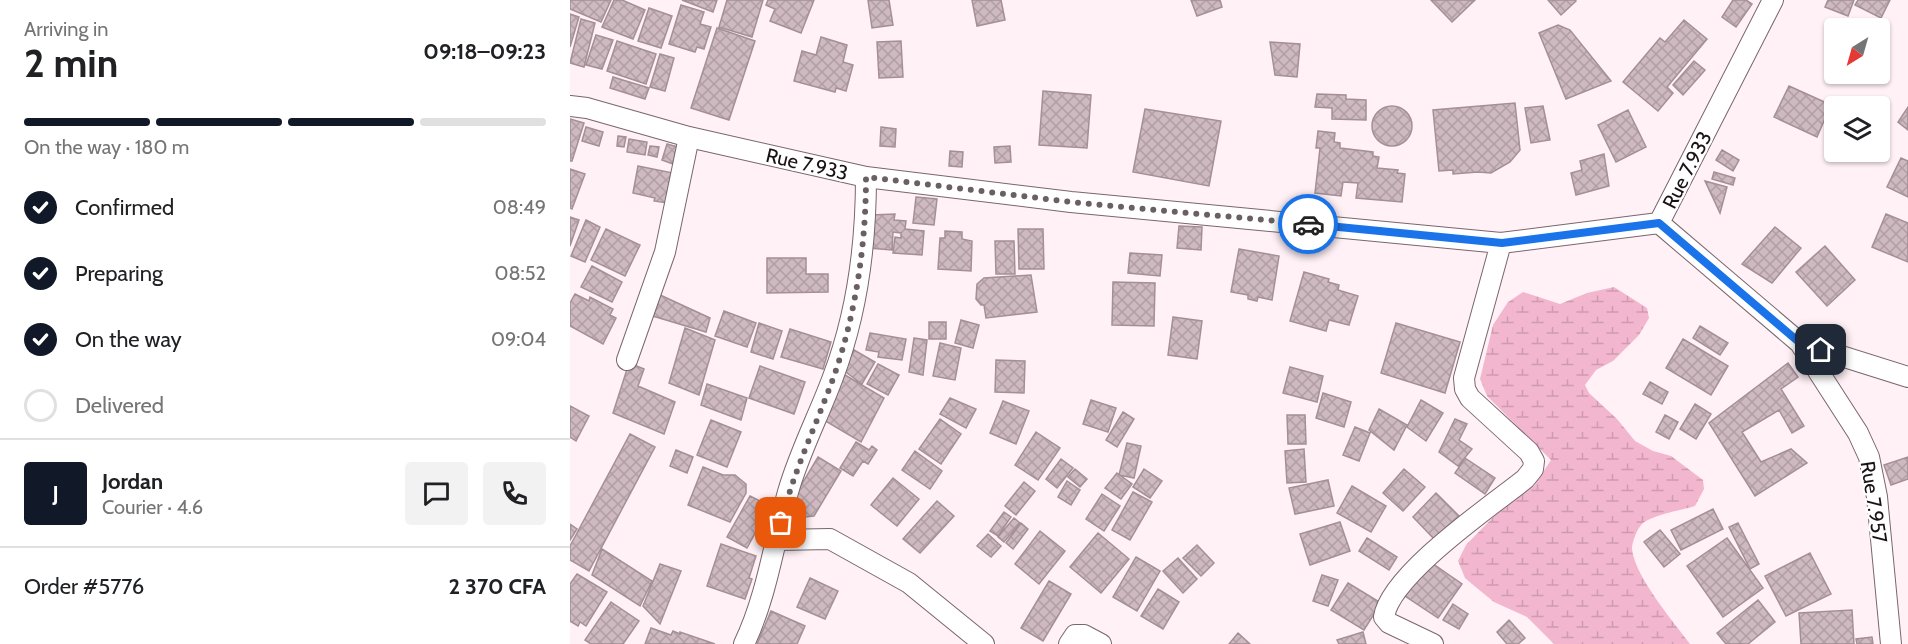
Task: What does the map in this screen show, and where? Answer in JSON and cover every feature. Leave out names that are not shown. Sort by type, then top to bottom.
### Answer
[{"type":"street","name":"Rue 7.933","points":[[570,106],[587,108],[689,137],[866,177],[1082,203],[1502,243],[1659,223],[1767,3]]},
{"type":"street","points":[[627,360],[665,252],[689,137]]},
{"type":"street","points":[[744,644],[754,622],[789,490],[834,375],[847,329],[859,274],[866,212],[866,177]]},
{"type":"street","points":[[1659,223],[1800,343],[1908,377]]},
{"type":"street","points":[[1433,644],[1389,623],[1384,618],[1385,611],[1401,585],[1418,566],[1525,479],[1533,469],[1534,461],[1529,452],[1470,398],[1465,389],[1464,378],[1502,243]]},
{"type":"street","name":"Rue 7.957","points":[[1800,343],[1858,433],[1869,457],[1877,497],[1890,644]]},
{"type":"street","points":[[777,540],[830,540],[909,583],[984,644]]},
{"type":"street","points":[[1069,644],[1075,635],[1084,635],[1101,644]]},
{"type":"green space","points":[[1614,287],[1647,308],[1649,318],[1639,335],[1613,361],[1596,370],[1585,385],[1589,393],[1617,419],[1635,441],[1653,451],[1671,456],[1703,480],[1704,489],[1695,506],[1660,515],[1642,524],[1632,546],[1635,560],[1647,585],[1690,644],[1554,644],[1527,617],[1494,602],[1465,578],[1458,561],[1466,545],[1510,500],[1534,486],[1551,460],[1487,396],[1480,379],[1493,325],[1508,302],[1523,292],[1560,304],[1587,293]]},
{"type":"building","points":[[570,0],[611,0],[601,22],[570,9]]},
{"type":"building","points":[[614,0],[622,0],[645,10],[633,39],[602,27]]},
{"type":"building","points":[[682,0],[717,0],[713,12]]},
{"type":"building","points":[[727,0],[763,0],[752,37],[719,27]]},
{"type":"building","points":[[768,0],[814,0],[801,33],[770,21],[775,9],[766,5]]},
{"type":"building","points":[[868,0],[889,0],[893,25],[872,28]]},
{"type":"building","points":[[972,0],[1001,0],[1005,20],[977,26]]},
{"type":"building","points":[[1191,0],[1220,0],[1222,7],[1197,16]]},
{"type":"building","points":[[1431,0],[1475,0],[1452,22]]},
{"type":"building","points":[[1548,0],[1575,0],[1576,1],[1561,15]]},
{"type":"building","points":[[1733,0],[1746,0],[1752,4],[1736,27],[1722,17]]},
{"type":"building","points":[[1828,0],[1854,0],[1848,16],[1825,7]]},
{"type":"building","points":[[1858,0],[1890,0],[1881,18],[1855,5]]},
{"type":"building","points":[[681,5],[704,12],[700,24],[711,27],[704,49],[697,47],[695,52],[669,44]]},
{"type":"building","points":[[649,8],[672,16],[661,48],[638,41]]},
{"type":"building","points":[[570,14],[579,17],[570,47]]},
{"type":"building","points":[[581,19],[595,23],[584,67],[570,63]]},
{"type":"building","points":[[1684,20],[1707,39],[1667,87],[1673,93],[1658,111],[1623,82],[1660,38],[1665,42]]},
{"type":"building","points":[[1558,25],[1570,30],[1611,81],[1566,99],[1539,33]]},
{"type":"building","points":[[717,28],[755,41],[729,120],[691,108]]},
{"type":"building","points":[[596,35],[613,40],[602,69],[586,65]]},
{"type":"building","points":[[821,37],[847,45],[843,62],[853,65],[846,91],[836,88],[835,92],[794,81],[802,51],[816,55]]},
{"type":"building","points":[[617,41],[656,54],[646,84],[607,71]]},
{"type":"building","points":[[901,41],[903,77],[879,78],[877,42]]},
{"type":"building","points":[[1270,42],[1300,44],[1297,77],[1275,75]]},
{"type":"building","points":[[660,54],[674,58],[665,91],[650,87]]},
{"type":"building","points":[[1694,61],[1705,70],[1683,95],[1673,85]]},
{"type":"building","points":[[613,77],[649,88],[645,99],[610,88]]},
{"type":"building","points":[[1789,86],[1824,102],[1824,121],[1817,137],[1774,117]]},
{"type":"building","points":[[1043,91],[1091,95],[1087,148],[1039,145]]},
{"type":"building","points":[[1317,94],[1346,95],[1346,99],[1366,100],[1366,120],[1332,119],[1332,108],[1315,107]]},
{"type":"building","points":[[1515,103],[1520,150],[1510,162],[1491,173],[1453,174],[1453,170],[1439,171],[1433,110]]},
{"type":"building","points":[[1392,106],[1406,112],[1412,126],[1406,140],[1392,146],[1378,140],[1372,126],[1378,112]]},
{"type":"building","points":[[1543,106],[1550,140],[1531,143],[1525,108]]},
{"type":"building","points":[[1908,107],[1908,130],[1898,122]]},
{"type":"building","points":[[1145,109],[1221,121],[1209,186],[1133,172]]},
{"type":"building","points":[[1628,110],[1646,147],[1616,162],[1598,125]]},
{"type":"building","points":[[570,119],[584,123],[572,161],[570,161]]},
{"type":"building","points":[[586,127],[603,132],[599,146],[582,141]]},
{"type":"building","points":[[881,127],[896,129],[895,147],[880,146]]},
{"type":"building","points":[[1318,131],[1335,133],[1334,142],[1340,143],[1340,148],[1373,152],[1373,156],[1379,157],[1377,168],[1398,170],[1397,173],[1405,174],[1402,202],[1356,198],[1358,183],[1343,182],[1341,196],[1315,193],[1320,148],[1316,148]]},
{"type":"building","points":[[618,136],[626,137],[624,147],[617,146]]},
{"type":"building","points":[[629,139],[647,142],[645,155],[627,152]]},
{"type":"building","points":[[667,144],[678,147],[673,164],[662,160]]},
{"type":"building","points":[[650,146],[659,147],[657,157],[648,155]]},
{"type":"building","points":[[1010,146],[1011,162],[995,163],[994,147]]},
{"type":"building","points":[[1722,150],[1739,160],[1733,171],[1716,160]]},
{"type":"building","points":[[950,151],[963,152],[962,167],[949,166]]},
{"type":"building","points":[[1604,154],[1609,186],[1576,195],[1571,173],[1582,170],[1580,161]]},
{"type":"building","points":[[1901,158],[1908,161],[1908,197],[1887,187]]},
{"type":"building","points":[[638,166],[673,173],[667,203],[633,193]]},
{"type":"building","points":[[570,169],[585,174],[572,209],[570,208]]},
{"type":"building","points":[[1714,172],[1735,178],[1733,185],[1712,179]]},
{"type":"building","points":[[1705,181],[1727,187],[1720,213]]},
{"type":"building","points":[[916,197],[937,199],[934,225],[913,223]]},
{"type":"building","points":[[895,214],[894,220],[906,221],[905,229],[924,231],[922,255],[893,253],[895,237],[901,238],[901,233],[893,232],[892,250],[868,248],[871,215]]},
{"type":"building","points":[[1886,214],[1908,223],[1908,262],[1872,247]]},
{"type":"building","points":[[570,217],[579,220],[570,246]]},
{"type":"building","points":[[586,220],[600,227],[585,262],[571,256]]},
{"type":"building","points":[[1179,226],[1202,227],[1201,250],[1177,248]]},
{"type":"building","points":[[1775,227],[1801,248],[1772,283],[1742,264]]},
{"type":"building","points":[[606,229],[640,245],[625,276],[591,260]]},
{"type":"building","points":[[1018,229],[1043,229],[1044,269],[1019,269]]},
{"type":"building","points":[[945,231],[962,232],[962,239],[972,241],[971,271],[938,269],[940,238],[945,238]]},
{"type":"building","points":[[995,241],[1014,241],[1015,274],[996,274]]},
{"type":"building","points":[[1825,246],[1855,280],[1827,306],[1796,272]]},
{"type":"building","points":[[1239,249],[1279,256],[1272,300],[1258,297],[1257,301],[1248,299],[1248,295],[1231,292]]},
{"type":"building","points":[[1130,253],[1162,255],[1160,276],[1128,273]]},
{"type":"building","points":[[767,258],[806,258],[806,274],[828,274],[828,292],[767,293]]},
{"type":"building","points":[[592,266],[622,282],[612,302],[581,287]]},
{"type":"building","points":[[1304,272],[1329,279],[1328,282],[1339,285],[1338,290],[1358,296],[1349,325],[1329,320],[1326,331],[1290,321]]},
{"type":"building","points":[[1031,275],[1037,312],[986,318],[984,305],[976,299],[977,284],[984,278]]},
{"type":"building","points":[[1113,282],[1155,283],[1154,326],[1112,325]]},
{"type":"building","points":[[575,294],[589,301],[590,297],[613,309],[610,315],[616,318],[603,344],[570,326],[570,303]]},
{"type":"building","points":[[658,294],[710,318],[706,332],[646,314]]},
{"type":"building","points":[[724,311],[756,323],[747,347],[715,336]]},
{"type":"building","points":[[1173,317],[1202,321],[1197,359],[1168,355]]},
{"type":"building","points":[[961,320],[979,325],[973,348],[955,343]]},
{"type":"building","points":[[929,322],[946,322],[946,339],[929,339]]},
{"type":"building","points":[[759,323],[782,331],[773,359],[751,352]]},
{"type":"building","points":[[1396,323],[1460,342],[1445,393],[1381,373]]},
{"type":"building","points":[[1700,326],[1728,343],[1720,355],[1693,338]]},
{"type":"building","points":[[685,328],[715,340],[699,395],[669,383]]},
{"type":"building","points":[[790,329],[831,342],[823,369],[781,357]]},
{"type":"building","points":[[870,333],[906,339],[902,360],[878,357],[879,352],[866,350]]},
{"type":"building","points":[[914,338],[927,340],[923,375],[909,372]]},
{"type":"building","points":[[1683,339],[1728,366],[1711,395],[1666,368]]},
{"type":"building","points":[[940,343],[961,348],[955,380],[933,376]]},
{"type":"building","points":[[854,350],[875,362],[862,384],[843,370]]},
{"type":"building","points":[[996,360],[1025,361],[1024,393],[995,392]]},
{"type":"building","points":[[629,363],[644,369],[638,386],[675,402],[664,434],[613,413]]},
{"type":"building","points":[[1788,363],[1798,377],[1781,389],[1804,426],[1792,433],[1779,410],[1742,432],[1761,462],[1791,449],[1807,463],[1755,496],[1709,423]]},
{"type":"building","points":[[878,364],[899,375],[888,395],[867,384]]},
{"type":"building","points":[[760,366],[805,382],[794,414],[749,398]]},
{"type":"building","points":[[1290,367],[1323,376],[1317,402],[1283,393]]},
{"type":"building","points":[[845,375],[884,398],[861,442],[822,419]]},
{"type":"building","points":[[1650,382],[1668,392],[1662,404],[1643,394]]},
{"type":"building","points":[[707,384],[747,398],[741,420],[701,405]]},
{"type":"building","points":[[1323,393],[1351,402],[1344,427],[1316,418]]},
{"type":"building","points":[[950,398],[976,409],[966,428],[940,414]]},
{"type":"building","points":[[1091,400],[1116,408],[1108,432],[1083,424]]},
{"type":"building","points":[[1421,400],[1443,413],[1426,441],[1407,427]]},
{"type":"building","points":[[1003,401],[1029,411],[1016,444],[990,433]]},
{"type":"building","points":[[1695,404],[1711,414],[1696,439],[1680,429]]},
{"type":"building","points":[[570,406],[589,416],[576,441],[570,437]]},
{"type":"building","points":[[1379,409],[1407,425],[1394,450],[1369,430]]},
{"type":"building","points":[[1123,412],[1134,419],[1117,447],[1106,440]]},
{"type":"building","points":[[1287,415],[1305,415],[1306,444],[1288,444]]},
{"type":"building","points":[[1665,415],[1678,422],[1669,439],[1656,432]]},
{"type":"building","points":[[940,419],[961,434],[941,464],[919,449]]},
{"type":"building","points":[[1455,419],[1467,424],[1459,440],[1472,449],[1458,466],[1439,452]]},
{"type":"building","points":[[711,420],[741,432],[727,467],[697,455]]},
{"type":"building","points":[[1355,427],[1370,433],[1359,461],[1343,455]]},
{"type":"building","points":[[1036,432],[1060,448],[1038,480],[1015,465]]},
{"type":"building","points":[[630,434],[655,447],[589,571],[570,560],[570,546]]},
{"type":"building","points":[[856,442],[869,450],[872,446],[877,450],[868,464],[863,461],[853,476],[840,468]]},
{"type":"building","points":[[1127,443],[1141,446],[1134,478],[1119,475]]},
{"type":"building","points":[[1304,449],[1306,482],[1287,483],[1285,451]]},
{"type":"building","points":[[676,450],[693,457],[687,473],[670,466]]},
{"type":"building","points":[[915,451],[942,471],[930,489],[902,470]]},
{"type":"building","points":[[818,457],[841,471],[814,516],[805,517],[793,509],[795,505],[791,502]]},
{"type":"building","points":[[1908,457],[1908,479],[1891,485],[1884,465]]},
{"type":"building","points":[[1465,458],[1495,478],[1485,494],[1455,473]]},
{"type":"building","points":[[1061,459],[1073,468],[1057,488],[1046,479]]},
{"type":"building","points":[[703,467],[723,475],[735,475],[746,484],[746,493],[730,522],[688,505]]},
{"type":"building","points":[[1075,469],[1087,479],[1080,487],[1068,477]]},
{"type":"building","points":[[1144,469],[1162,481],[1150,498],[1133,487]]},
{"type":"building","points":[[1404,469],[1425,487],[1403,511],[1383,493]]},
{"type":"building","points":[[1117,473],[1132,484],[1121,499],[1105,488]]},
{"type":"building","points":[[893,478],[919,499],[897,526],[871,505]]},
{"type":"building","points":[[1328,480],[1334,506],[1295,514],[1289,488]]},
{"type":"building","points":[[1067,481],[1080,490],[1071,505],[1058,497]]},
{"type":"building","points":[[1024,482],[1035,491],[1016,515],[1005,506]]},
{"type":"building","points":[[1352,486],[1386,506],[1371,532],[1337,513]]},
{"type":"building","points":[[1133,492],[1152,502],[1130,540],[1112,530]]},
{"type":"building","points":[[1436,493],[1460,517],[1436,541],[1413,517]]},
{"type":"building","points":[[1102,494],[1120,506],[1104,531],[1086,519]]},
{"type":"building","points":[[750,496],[770,506],[747,548],[727,537]]},
{"type":"building","points":[[937,501],[954,516],[920,553],[903,539]]},
{"type":"building","points":[[1713,509],[1723,529],[1681,550],[1671,530]]},
{"type":"building","points":[[1004,512],[1011,517],[998,536],[990,531]]},
{"type":"building","points":[[1014,518],[1020,523],[1004,542],[998,537]]},
{"type":"building","points":[[1340,522],[1350,551],[1310,565],[1300,534]]},
{"type":"building","points":[[1021,523],[1028,529],[1013,549],[1006,543]]},
{"type":"building","points":[[1738,523],[1759,564],[1750,569],[1729,527]]},
{"type":"building","points":[[570,524],[577,529],[570,540]]},
{"type":"building","points":[[1660,530],[1680,554],[1664,567],[1644,542]]},
{"type":"building","points":[[1040,531],[1065,551],[1039,584],[1015,564]]},
{"type":"building","points":[[1098,533],[1129,559],[1101,593],[1070,567]]},
{"type":"building","points":[[988,534],[1001,546],[991,557],[977,546]]},
{"type":"building","points":[[1367,538],[1397,557],[1389,570],[1359,551]]},
{"type":"building","points":[[1727,538],[1763,588],[1723,617],[1687,566]]},
{"type":"building","points":[[721,544],[756,556],[749,578],[752,579],[745,599],[707,586]]},
{"type":"building","points":[[1197,545],[1214,563],[1201,576],[1183,558]]},
{"type":"building","points":[[602,549],[652,581],[640,606],[592,575]]},
{"type":"building","points":[[1810,553],[1831,594],[1786,616],[1765,576]]},
{"type":"building","points":[[1136,557],[1160,571],[1137,611],[1113,597]]},
{"type":"building","points":[[1178,558],[1197,579],[1183,593],[1163,571]]},
{"type":"building","points":[[1429,561],[1462,584],[1438,618],[1405,596]]},
{"type":"building","points":[[660,564],[681,571],[660,624],[643,606]]},
{"type":"building","points":[[577,574],[607,592],[586,626],[580,622],[578,626],[570,621],[570,584]]},
{"type":"building","points":[[1322,575],[1338,580],[1328,606],[1313,601]]},
{"type":"building","points":[[810,578],[838,591],[825,619],[797,607]]},
{"type":"building","points":[[1049,581],[1071,594],[1043,641],[1021,628]]},
{"type":"building","points":[[1348,583],[1381,603],[1364,630],[1331,610]]},
{"type":"building","points":[[1158,589],[1179,602],[1163,629],[1141,616]]},
{"type":"building","points":[[1758,600],[1775,622],[1748,644],[1726,644],[1717,633]]},
{"type":"building","points":[[611,602],[639,621],[623,644],[591,644],[585,640]]},
{"type":"building","points":[[1453,604],[1468,614],[1459,629],[1443,620]]},
{"type":"building","points":[[1852,610],[1854,644],[1801,644],[1799,613]]},
{"type":"building","points":[[771,611],[805,626],[797,644],[757,644]]},
{"type":"building","points":[[1509,620],[1525,638],[1518,644],[1507,644],[1497,632]]},
{"type":"building","points":[[651,628],[671,635],[673,631],[680,634],[680,632],[715,644],[645,644]]},
{"type":"building","points":[[1363,632],[1366,644],[1339,644],[1337,640]]},
{"type":"building","points":[[1238,633],[1250,644],[1229,644]]},
{"type":"building","points":[[1872,637],[1873,644],[1857,644],[1856,639]]},
{"type":"way so far","points":[[781,523],[789,490],[834,375],[847,329],[859,274],[866,212],[866,177],[1071,202],[1308,224]]},
{"type":"route","points":[[1308,224],[1502,243],[1659,223],[1800,343],[1821,350]]}]
